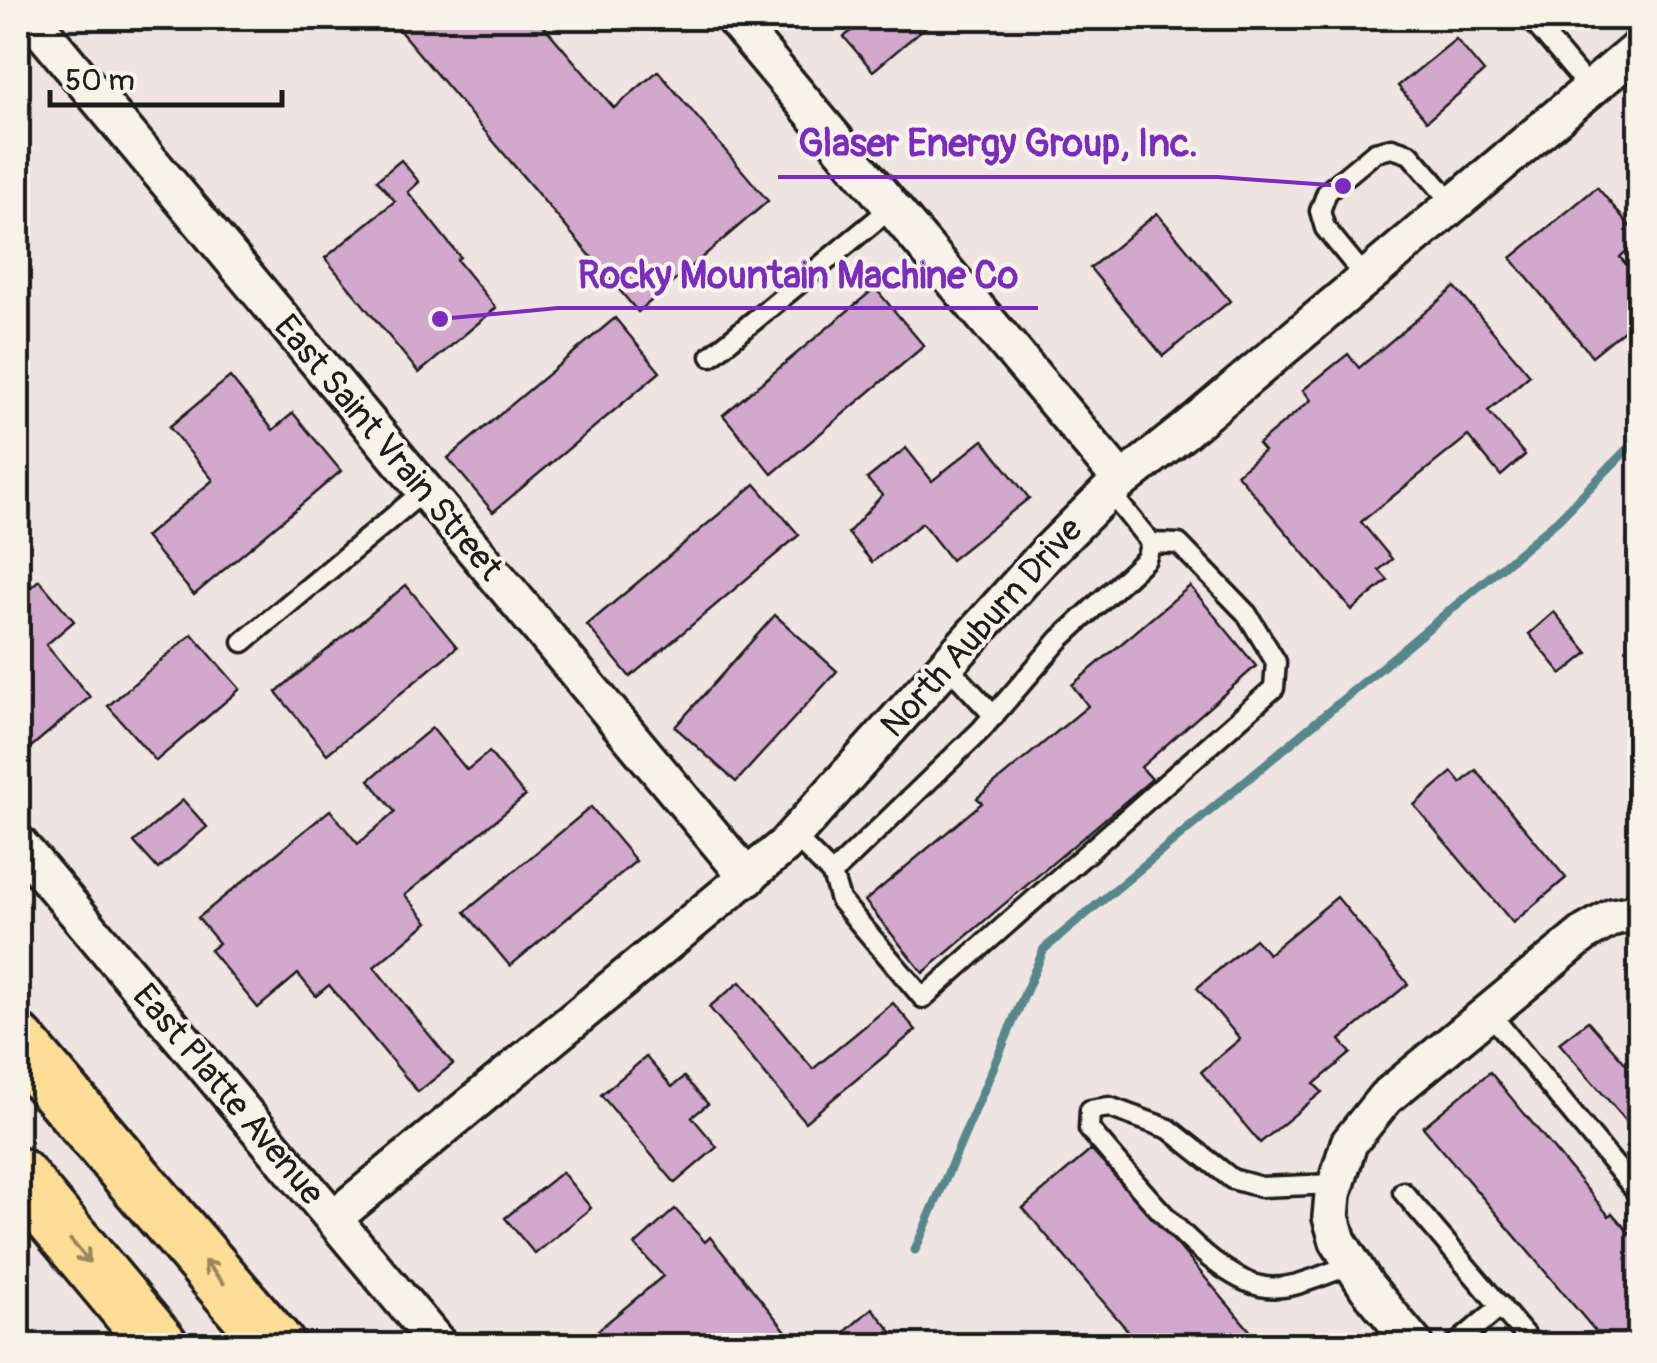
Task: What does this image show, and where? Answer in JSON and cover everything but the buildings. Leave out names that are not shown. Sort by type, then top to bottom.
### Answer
[{"type":"main road","points":[[18,1043],[277,1346]]},
{"type":"main road","points":[[18,1176],[160,1346]]},
{"type":"street","name":"East Saint Vrain Street","points":[[31,18],[748,878]]},
{"type":"street","points":[[733,18],[892,207],[1115,486]]},
{"type":"street","name":"North Auburn Drive","points":[[334,1218],[748,878],[792,835],[1046,554],[1115,486],[1640,48]]},
{"type":"street","name":"East Platte Avenue","points":[[18,843],[440,1346]]},
{"type":"street","points":[[1416,1346],[1350,1264],[1338,1240],[1332,1217],[1335,1184],[1349,1142],[1385,1098],[1585,933],[1614,917],[1640,912]]},
{"type":"lane","points":[[1530,18],[1590,88]]},
{"type":"lane","points":[[1366,278],[1325,228],[1320,212],[1328,192],[1339,182],[1375,152],[1392,148],[1410,154],[1453,204]]},
{"type":"lane","points":[[711,356],[892,207]]},
{"type":"lane","points":[[832,874],[994,716],[1060,639],[1146,559],[1151,543],[1115,486]]},
{"type":"lane","points":[[243,642],[425,490]]},
{"type":"lane","points":[[792,835],[832,874],[840,900],[923,998],[1274,688],[1276,662],[1247,614],[1179,544],[1151,543]]},
{"type":"lane","points":[[946,664],[994,716]]},
{"type":"lane","points":[[1488,1011],[1640,1196]]},
{"type":"lane","points":[[1335,1184],[1262,1186],[1232,1179],[1169,1129],[1109,1107],[1090,1110],[1089,1128],[1190,1241],[1226,1270],[1260,1286],[1291,1286],[1350,1264]]},
{"type":"lane","points":[[1403,1192],[1534,1346]]},
{"type":"lane","points":[[1454,1346],[1501,1306]]},
{"type":"waterway","points":[[915,1250],[1044,949],[1558,520],[1640,436]]},
{"type":"place","name":"Glaser Energy Group, Inc.","points":[[1343,186]]},
{"type":"place","name":"Rocky Mountain Machine Co","points":[[440,319]]}]
